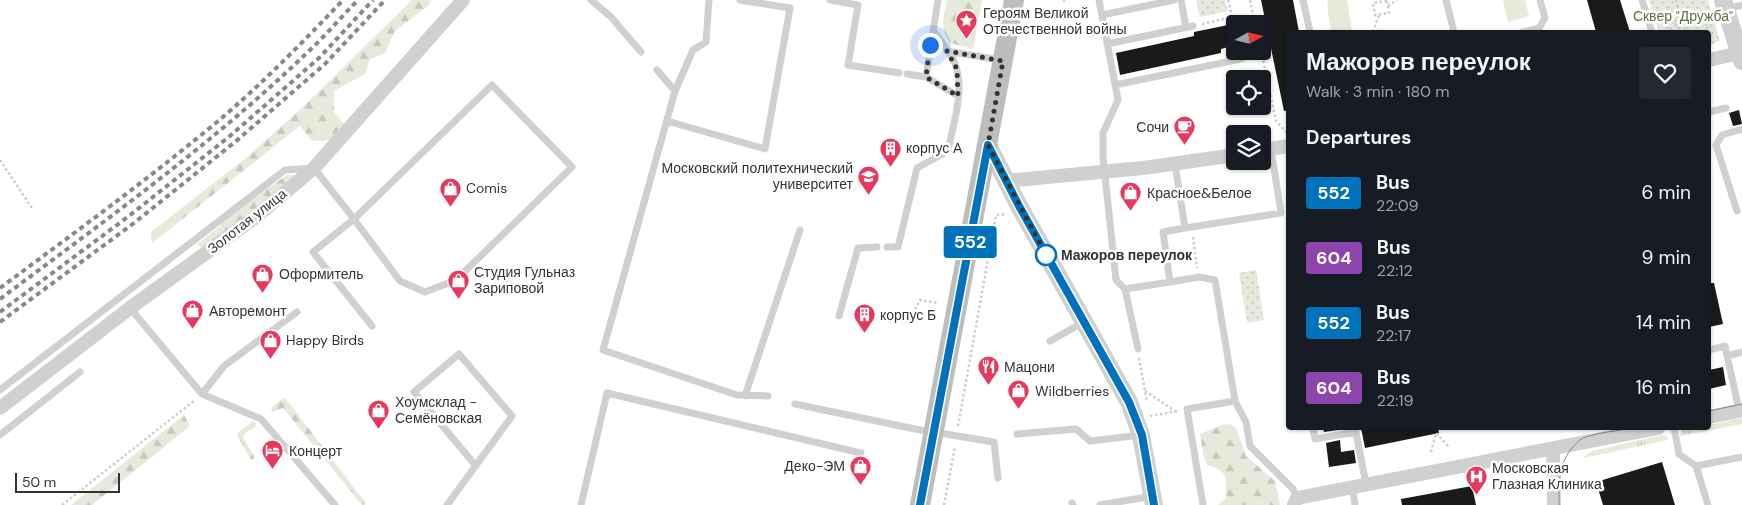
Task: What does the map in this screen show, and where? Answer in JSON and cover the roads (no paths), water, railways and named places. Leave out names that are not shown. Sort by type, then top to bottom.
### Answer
[{"type":"main road","points":[[920,505],[1014,0]]},
{"type":"street","name":"Золотая улица","points":[[0,408],[130,308],[257,216],[314,168],[464,0]]},
{"type":"street","points":[[1711,60],[1741,57],[1730,5]]},
{"type":"street","points":[[988,145],[1006,181],[1129,402],[1142,435],[1154,501]]},
{"type":"street","points":[[1271,149],[1286,147]]},
{"type":"street","points":[[1006,181],[1105,172],[1226,156]]},
{"type":"street","points":[[1711,417],[1740,410]]},
{"type":"street","points":[[1295,501],[1366,484],[1553,449],[1637,430]]},
{"type":"street","points":[[1553,449],[1554,505]]},
{"type":"lane","points":[[591,0],[611,17],[641,52]]},
{"type":"lane","points":[[709,0],[706,42],[694,50],[675,91],[602,350],[737,395],[768,396]]},
{"type":"lane","points":[[667,121],[765,149],[790,8],[740,0]]},
{"type":"lane","points":[[830,0],[858,5],[848,65],[926,77],[958,96]]},
{"type":"lane","points":[[926,77],[938,0]]},
{"type":"lane","points":[[1099,0],[1118,100],[1103,133],[1116,280],[1125,289],[1138,349]]},
{"type":"lane","points":[[1102,15],[1174,0]]},
{"type":"lane","points":[[1107,44],[1190,27],[1181,0]]},
{"type":"lane","points":[[1303,0],[1310,30]]},
{"type":"lane","points":[[1446,0],[1454,30]]},
{"type":"lane","points":[[1531,30],[1539,28],[1545,18],[1540,0]]},
{"type":"lane","points":[[1642,0],[1651,30]]},
{"type":"lane","points":[[887,247],[898,247],[917,168],[948,151],[958,96],[957,69],[933,30]]},
{"type":"lane","points":[[947,51],[1003,61]]},
{"type":"lane","points":[[1115,86],[1236,60]]},
{"type":"lane","points":[[657,70],[675,91]]},
{"type":"lane","points":[[0,390],[285,170],[314,168],[354,219],[400,281],[425,292],[456,280],[572,167],[492,84],[354,219],[313,252],[372,326]]},
{"type":"lane","points":[[1711,112],[1726,108]]},
{"type":"lane","points":[[1736,211],[1716,145],[1722,135],[1742,129]]},
{"type":"lane","points":[[1176,164],[1185,228]]},
{"type":"lane","points":[[1170,282],[1163,232],[1281,213],[1271,168]]},
{"type":"lane","points":[[745,396],[800,230]]},
{"type":"lane","points":[[839,316],[858,248],[877,247]]},
{"type":"lane","points":[[1125,289],[1199,277],[1216,280],[1235,401],[1246,422],[1250,446],[1293,488],[1295,501]]},
{"type":"lane","points":[[130,308],[202,394],[262,419],[335,505]]},
{"type":"lane","points":[[202,394],[224,366],[297,312]]},
{"type":"lane","points":[[1050,341],[1084,322]]},
{"type":"lane","points":[[1711,350],[1725,346],[1740,410]]},
{"type":"lane","points":[[1727,356],[1742,352]]},
{"type":"lane","points":[[447,505],[476,466],[512,416],[459,354],[414,392],[476,466]]},
{"type":"lane","points":[[0,435],[80,372]]},
{"type":"lane","points":[[581,505],[607,392],[861,453]]},
{"type":"lane","points":[[1203,505],[1187,409],[1235,401]]},
{"type":"lane","points":[[795,404],[934,433],[994,442],[998,478]]},
{"type":"lane","points":[[1017,434],[1076,429],[1090,441],[1142,435]]},
{"type":"lane","points":[[1313,430],[1315,439],[1355,430],[1366,484]]},
{"type":"lane","points":[[1674,430],[1679,454],[1696,466],[1708,505]]},
{"type":"lane","points":[[1696,466],[1742,457]]},
{"type":"lane","points":[[1352,487],[1355,505]]},
{"type":"lane","points":[[1100,505],[1154,501]]},
{"type":"tram line","points":[[1711,411],[1742,404]]},
{"type":"tram line","points":[[1559,505],[1561,469],[1571,449],[1581,439],[1620,430]]},
{"type":"railway","points":[[0,288],[191,144],[282,63],[343,0]]},
{"type":"railway","points":[[0,299],[80,240],[237,116],[311,49],[358,0]]},
{"type":"railway","points":[[0,312],[129,216],[230,136],[319,58],[373,0]]},
{"type":"railway","points":[[0,322],[134,223],[235,142],[325,64],[385,0]]},
{"type":"place","name":"Героям Великой Отечественной войны","points":[[967,40]]},
{"type":"place","name":"Сочи","points":[[1185,146]]},
{"type":"place","name":"корпус А","points":[[890,167]]},
{"type":"place","name":"Московский политехнический университет","points":[[869,195]]},
{"type":"place","name":"Comis","points":[[450,207]]},
{"type":"place","name":"Красное&Белое","points":[[1131,212]]},
{"type":"place","name":"Мажоров переулок","points":[[1046,255]]},
{"type":"place","name":"Оформитель","points":[[263,293]]},
{"type":"place","name":"Студия Гульназ Зариповой","points":[[458,299]]},
{"type":"place","name":"Авторемонт","points":[[193,330]]},
{"type":"place","name":"корпус Б","points":[[864,334]]},
{"type":"place","name":"Happy Birds","points":[[270,359]]},
{"type":"place","name":"Мацони","points":[[988,386]]},
{"type":"place","name":"Wildberries","points":[[1019,410]]},
{"type":"place","name":"Хоумсклад - Семёновская","points":[[379,429]]},
{"type":"place","name":"Концерт","points":[[273,470]]},
{"type":"place","name":"Деко-ЭМ","points":[[861,485]]},
{"type":"place","name":"Московская Глазная Клиника","points":[[1476,495]]},
{"type":"park label","name":"Сквер \"Дружба\"","points":[[1683,16]]}]
